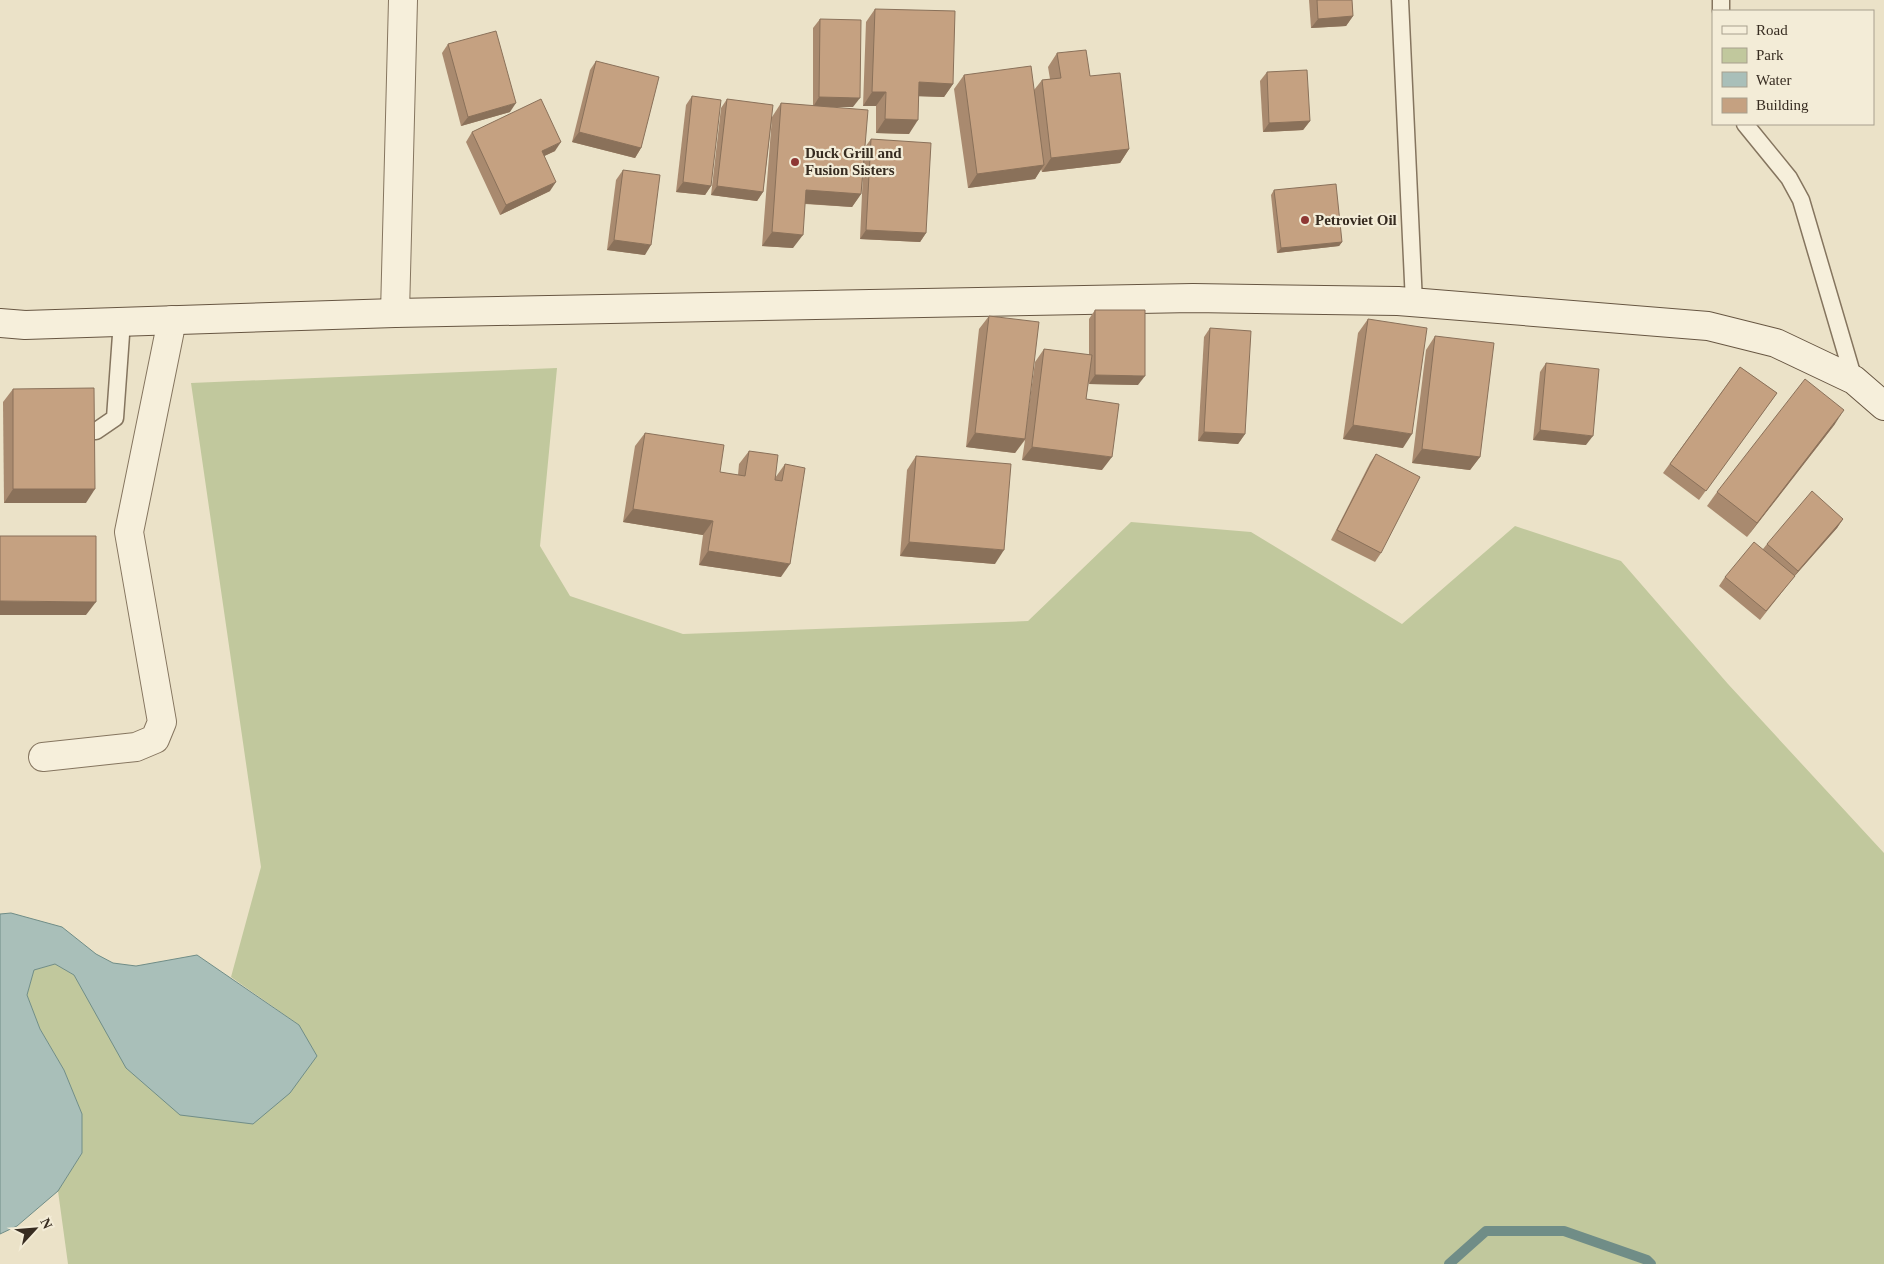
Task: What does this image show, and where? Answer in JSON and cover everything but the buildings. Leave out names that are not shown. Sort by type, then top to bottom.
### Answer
[{"type":"main road","points":[[396,313],[403,0]]},
{"type":"main road","points":[[0,323],[25,324],[396,313],[1193,298],[1398,301],[1414,304],[1708,326],[1776,343],[1854,380],[1884,406]]},
{"type":"main road","points":[[43,757],[136,748],[155,739],[162,722],[128,532],[172,320]]},
{"type":"lane","points":[[1400,0],[1414,304]]},
{"type":"lane","points":[[1746,125],[1789,178],[1801,200],[1854,380]]},
{"type":"lane","points":[[58,431],[96,431],[115,418],[122,321]]},
{"type":"green space","points":[[557,368],[540,546],[570,596],[683,634],[1028,621],[1131,522],[1251,532],[1402,624],[1515,526],[1621,561],[1728,684],[1884,853],[1884,1264],[68,1264],[58,1191],[82,1153],[82,1114],[64,1070],[40,1029],[27,995],[34,970],[55,964],[74,975],[97,1013],[299,1025],[231,977],[261,867],[191,383]]},
{"type":"water","points":[[11,913],[62,927],[96,954],[113,963],[136,966],[197,955],[299,1025],[317,1056],[290,1093],[253,1124],[180,1115],[126,1068],[74,975],[55,964],[34,970],[27,995],[40,1029],[64,1070],[82,1114],[82,1153],[58,1191],[17,1226],[0,1234],[0,914]]},
{"type":"waterway","points":[[1449,1264],[1486,1231],[1564,1231],[1647,1260],[1651,1264]]},
{"type":"place","name":"Duck Grill and Fusion Sisters","points":[[795,162]]},
{"type":"place","name":"Petroviet Oil","points":[[1305,220]]}]
